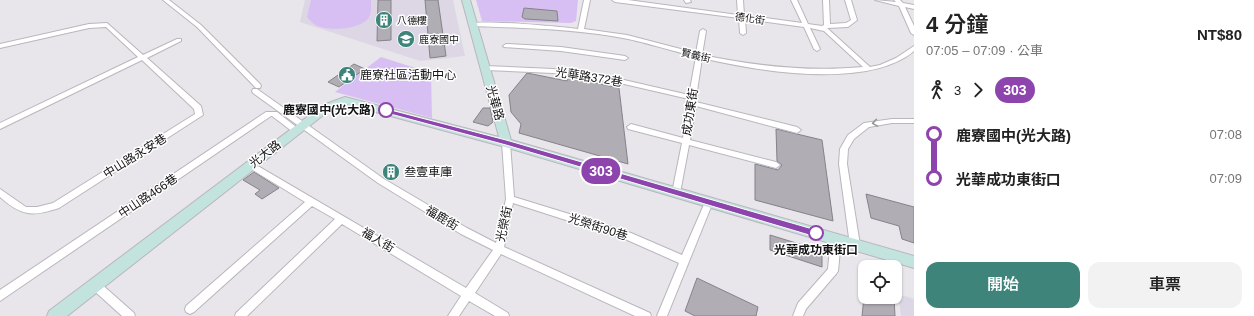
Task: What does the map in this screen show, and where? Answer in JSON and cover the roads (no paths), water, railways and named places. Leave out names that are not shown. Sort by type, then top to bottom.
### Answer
[{"type":"street","name":"福鹿街","points":[[166,0],[199,26],[256,88],[300,127],[381,181],[464,231],[499,249],[646,316]]},
{"type":"street","name":"光華路","points":[[466,0],[506,143]]},
{"type":"street","points":[[581,30],[587,0]]},
{"type":"street","name":"德化街","points":[[615,0],[824,27],[870,69]]},
{"type":"street","points":[[740,0],[743,33]]},
{"type":"street","points":[[794,0],[817,49]]},
{"type":"street","points":[[826,0],[824,27],[848,25],[854,20],[848,0]]},
{"type":"street","points":[[878,0],[899,2],[914,7]]},
{"type":"street","points":[[899,2],[914,33]]},
{"type":"street","name":"賢義街","points":[[473,24],[541,26],[581,30],[628,38],[699,56],[793,71],[822,72],[870,69],[899,61],[914,48]]},
{"type":"street","name":"中山路永安巷","points":[[0,46],[89,26],[107,25],[198,108],[199,115],[56,206],[39,211],[20,210],[0,192]]},
{"type":"street","name":"成功東街","points":[[676,193],[703,31]]},
{"type":"street","points":[[0,126],[179,40]]},
{"type":"street","points":[[506,46],[561,49],[625,58]]},
{"type":"street","name":"光華路372巷","points":[[486,68],[553,71],[624,82],[796,130]]},
{"type":"street","name":"光大路","points":[[55,316],[326,107],[345,100],[506,143]]},
{"type":"street","name":"中山路466巷","points":[[0,296],[269,114],[274,114],[300,127]]},
{"type":"street","points":[[855,245],[843,164],[844,149],[851,137],[867,125],[892,121],[914,121]]},
{"type":"street","points":[[631,127],[776,165]]},
{"type":"street","points":[[506,143],[914,262]]},
{"type":"street","name":"光榮街","points":[[453,316],[499,249],[510,199],[506,143]]},
{"type":"street","name":"福人街","points":[[251,165],[504,316]]},
{"type":"street","name":"光榮街90巷","points":[[510,199],[628,236],[685,261]]},
{"type":"street","points":[[190,309],[312,201]]},
{"type":"street","points":[[662,316],[709,202]]},
{"type":"street","points":[[240,316],[341,219]]},
{"type":"street","points":[[798,316],[802,306],[833,271],[836,239]]},
{"type":"street","points":[[95,285],[130,316]]},
{"type":"place","name":"八德樓","points":[[384,20]]},
{"type":"place","name":"鹿寮國中","points":[[406,39]]},
{"type":"place","name":"鹿寮社區活動中心","points":[[347,75]]},
{"type":"place","name":"鹿寮國中(光大路)","points":[[386,110]]},
{"type":"place","name":"叁壹車庫","points":[[391,172]]},
{"type":"place","name":"光華成功東街口","points":[[816,233]]}]
